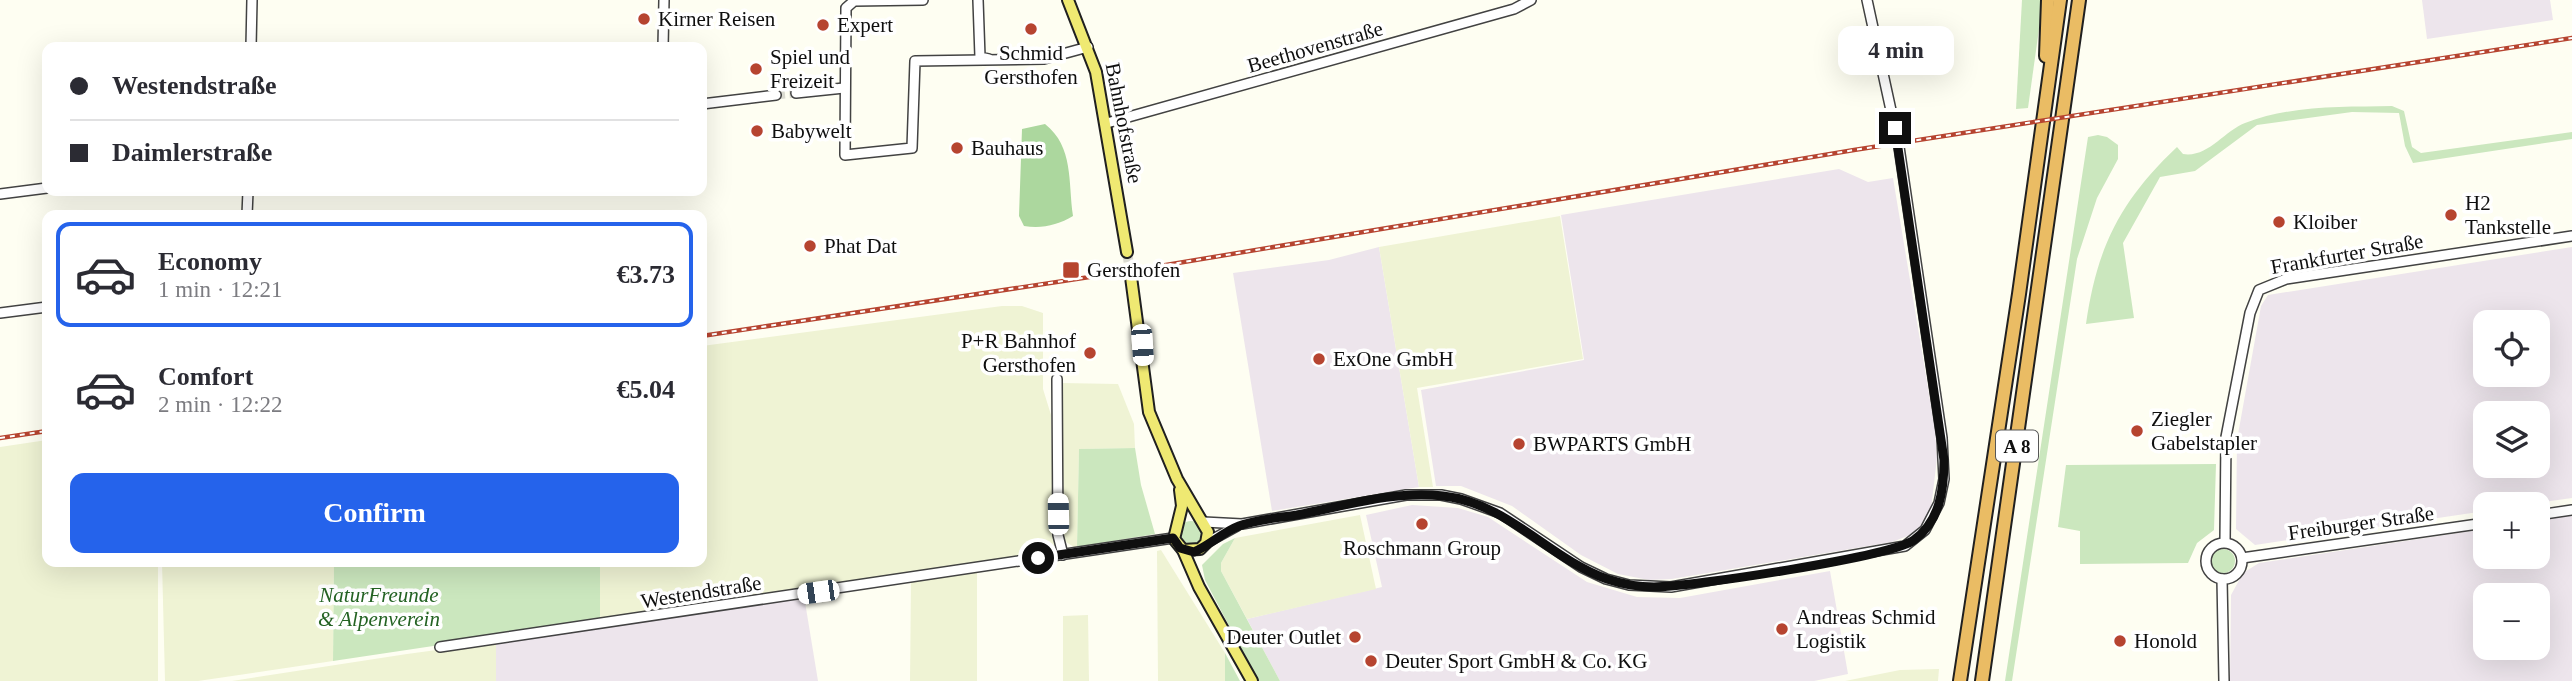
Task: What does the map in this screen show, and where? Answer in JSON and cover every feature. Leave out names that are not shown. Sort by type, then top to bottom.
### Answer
[{"type":"highway","points":[[2047,88],[2045,40],[2048,0]]},
{"type":"highway","name":"A 8","points":[[1959,681],[2060,0]]},
{"type":"highway","name":"A 8","points":[[1982,681],[2081,0]]},
{"type":"main road","name":"Bahnhofstraße","points":[[1068,0],[1088,47],[1107,123],[1127,252]]},
{"type":"main road","points":[[1131,277],[1142,345],[1147,404],[1177,479],[1208,532],[1199,570],[1210,606]]},
{"type":"main road","points":[[1177,479],[1182,506],[1173,538],[1183,550],[1210,606],[1252,681]]},
{"type":"main road","points":[[1179,521],[1191,516],[1201,520]]},
{"type":"main road","points":[[1183,550],[1203,546]]},
{"type":"street","points":[[251,42],[252,0]]},
{"type":"street","points":[[663,42],[664,0]]},
{"type":"street","points":[[923,0],[853,1],[849,4],[844,88],[845,155],[907,151],[914,144],[915,61],[1044,59],[1088,47]]},
{"type":"street","points":[[978,0],[979,57],[994,61]]},
{"type":"street","name":"Beethovenstraße","points":[[1107,123],[1514,9],[1531,0]]},
{"type":"street","points":[[1201,520],[1242,524],[1406,495],[1455,497],[1500,513],[1593,573],[1629,585],[1650,587],[1721,579],[1881,552],[1905,546],[1919,536],[1931,522],[1939,503],[1944,479],[1942,438],[1899,147],[1867,0]]},
{"type":"street","points":[[796,93],[844,88]]},
{"type":"street","points":[[707,103],[776,95]]},
{"type":"street","points":[[0,194],[42,189]]},
{"type":"street","name":"Frankfurter Straße","points":[[2225,542],[2226,437],[2250,313],[2259,290],[2286,279],[2572,236]]},
{"type":"street","points":[[0,313],[42,308]]},
{"type":"street","points":[[1057,379],[1058,535],[1063,555]]},
{"type":"street","points":[[2550,513],[2572,510]]},
{"type":"street","points":[[1203,546],[1242,524]]},
{"type":"street","name":"Freiburger Straße","points":[[2242,558],[2473,525]]},
{"type":"street","name":"Westendstraße","points":[[440,647],[1173,538]]},
{"type":"street","points":[[2225,542],[2235,546],[2242,558],[2239,572],[2222,579],[2211,574],[2206,563],[2209,551],[2225,542]]},
{"type":"street","points":[[2222,579],[2224,681]]},
{"type":"shaded area","points":[[2422,0],[2550,0],[2553,20],[2427,39]]},
{"type":"shaded area","points":[[1839,169],[1868,182],[1893,178],[1935,430],[1937,458],[1931,509],[1922,525],[1910,535],[1892,542],[1672,579],[1649,580],[1618,574],[1581,555],[1512,506],[1461,486],[1436,486],[1421,390],[1584,360],[1561,215]]},
{"type":"shaded area","points":[[1379,247],[1419,487],[1272,511],[1233,273],[1329,260]]},
{"type":"shaded area","points":[[2572,247],[2572,498],[2550,501],[2550,492],[2473,492],[2473,513],[2255,545],[2236,529],[2237,440],[2261,306],[2268,295]]},
{"type":"shaded area","points":[[1412,505],[1458,508],[1488,517],[1587,582],[1637,597],[1680,598],[1830,571],[1848,674],[1814,681],[1280,681],[1247,619],[1382,587],[1366,515]]},
{"type":"shaded area","points":[[2572,515],[2572,681],[2230,681],[2231,595],[2243,573],[2259,563],[2473,531],[2473,569],[2550,569],[2550,519]]},
{"type":"shaded area","points":[[804,596],[818,681],[496,681],[496,642]]},
{"type":"green space","points":[[2022,0],[2043,0],[2028,108],[2016,109]]},
{"type":"green space","points":[[2392,106],[2404,111],[2412,147],[2421,153],[2572,132],[2572,139],[2413,163],[2405,146],[2399,113],[2352,112],[2257,125],[2195,171],[2160,177],[2123,243],[2134,318],[2086,324],[2097,271],[2114,227],[2140,187],[2177,147],[2183,154],[2200,152],[2245,123],[2281,113],[2318,108]]},
{"type":"green space","points":[[1045,124],[1061,143],[1065,154],[1073,216],[1050,226],[1024,226],[1019,216],[1022,129]]},
{"type":"green space","points":[[2088,137],[2107,137],[2118,145],[2118,159],[2097,198],[2077,259],[2012,681],[2005,681]]},
{"type":"green space","points":[[1560,216],[1583,359],[1417,388],[1433,487],[1419,487],[1379,247]]},
{"type":"green space","points":[[1002,306],[1022,306],[1043,313],[1043,389],[1051,415],[1054,551],[600,621],[600,567],[707,567],[707,345]]},
{"type":"green space","points":[[1061,383],[1118,384],[1134,424],[1135,448],[1079,449],[1077,547],[1066,542],[1062,532]]},
{"type":"green space","points":[[42,441],[42,567],[158,567],[158,681],[0,681],[0,447]]},
{"type":"green space","points":[[1135,448],[1141,485],[1155,534],[1077,547],[1079,449]]},
{"type":"green space","points":[[2216,464],[2214,530],[2197,543],[2188,563],[2080,564],[2080,531],[2058,527],[2066,465]]},
{"type":"green space","points":[[1360,515],[1376,589],[1247,619],[1221,571],[1221,563],[1235,538]]},
{"type":"green space","points":[[1191,521],[1200,525],[1204,534],[1200,543],[1191,547],[1182,543],[1178,534],[1182,525]]},
{"type":"green space","points":[[1235,538],[1221,563],[1221,571],[1280,681],[1258,681],[1205,580],[1202,565],[1223,544]]},
{"type":"green space","points":[[2218,549],[2228,549],[2235,556],[2235,566],[2228,573],[2218,573],[2211,566],[2211,556]]},
{"type":"green space","points":[[1161,550],[1225,653],[1225,681],[1158,681],[1157,551]]},
{"type":"green space","points":[[162,567],[334,567],[333,661],[198,681],[165,681]]},
{"type":"green space","name":"NaturFreunde & Alpenverein","points":[[334,567],[600,567],[600,621],[333,661]]},
{"type":"green space","points":[[977,571],[977,681],[910,681],[911,580]]},
{"type":"green space","points":[[1088,615],[1089,681],[1063,681],[1063,616]]},
{"type":"green space","points":[[496,642],[496,681],[232,681],[407,654]]},
{"type":"green space","points":[[1225,653],[1240,681],[1225,681]]},
{"type":"green space","points":[[1939,669],[1938,681],[1845,681],[1900,670]]},
{"type":"tunnel","points":[[776,95],[796,93]]},
{"type":"tunnel","points":[[1127,252],[1131,277]]},
{"type":"railway","points":[[707,335],[1142,269],[1854,150],[2572,38]]},
{"type":"railway","points":[[0,438],[42,432]]},
{"type":"place","name":"Kirner Reisen","points":[[644,19]]},
{"type":"place","name":"Expert","points":[[823,25]]},
{"type":"place","name":"Schmid Gersthofen","points":[[1031,29]]},
{"type":"place","name":"Spiel und Freizeit","points":[[756,69]]},
{"type":"place","name":"Babywelt","points":[[757,131]]},
{"type":"place","name":"Bauhaus","points":[[957,148]]},
{"type":"place","name":"H2 Tankstelle","points":[[2451,215]]},
{"type":"place","name":"Kloiber","points":[[2279,222]]},
{"type":"place","name":"Phat Dat","points":[[810,246]]},
{"type":"place","name":"Gersthofen","points":[[1071,270]]},
{"type":"place","name":"P+R Bahnhof Gersthofen","points":[[1090,353]]},
{"type":"place","name":"ExOne GmbH","points":[[1319,359]]},
{"type":"place","name":"Ziegler Gabelstapler","points":[[2137,431]]},
{"type":"place","name":"BWPARTS GmbH","points":[[1519,444]]},
{"type":"place","name":"Roschmann Group","points":[[1422,524]]},
{"type":"place","name":"Andreas Schmid Logistik","points":[[1782,629]]},
{"type":"place","name":"Deuter Outlet","points":[[1355,637]]},
{"type":"place","name":"Honold","points":[[2120,641]]},
{"type":"place","name":"Deuter Sport GmbH & Co. KG","points":[[1371,661]]},
{"type":"route","points":[[1038,558],[1173,538],[1180,548],[1186,552],[1194,552],[1242,524],[1406,495],[1441,495],[1483,506],[1507,517],[1581,567],[1606,579],[1629,585],[1671,587],[1905,546],[1925,530],[1935,514],[1942,492],[1944,460],[1895,128]]}]
